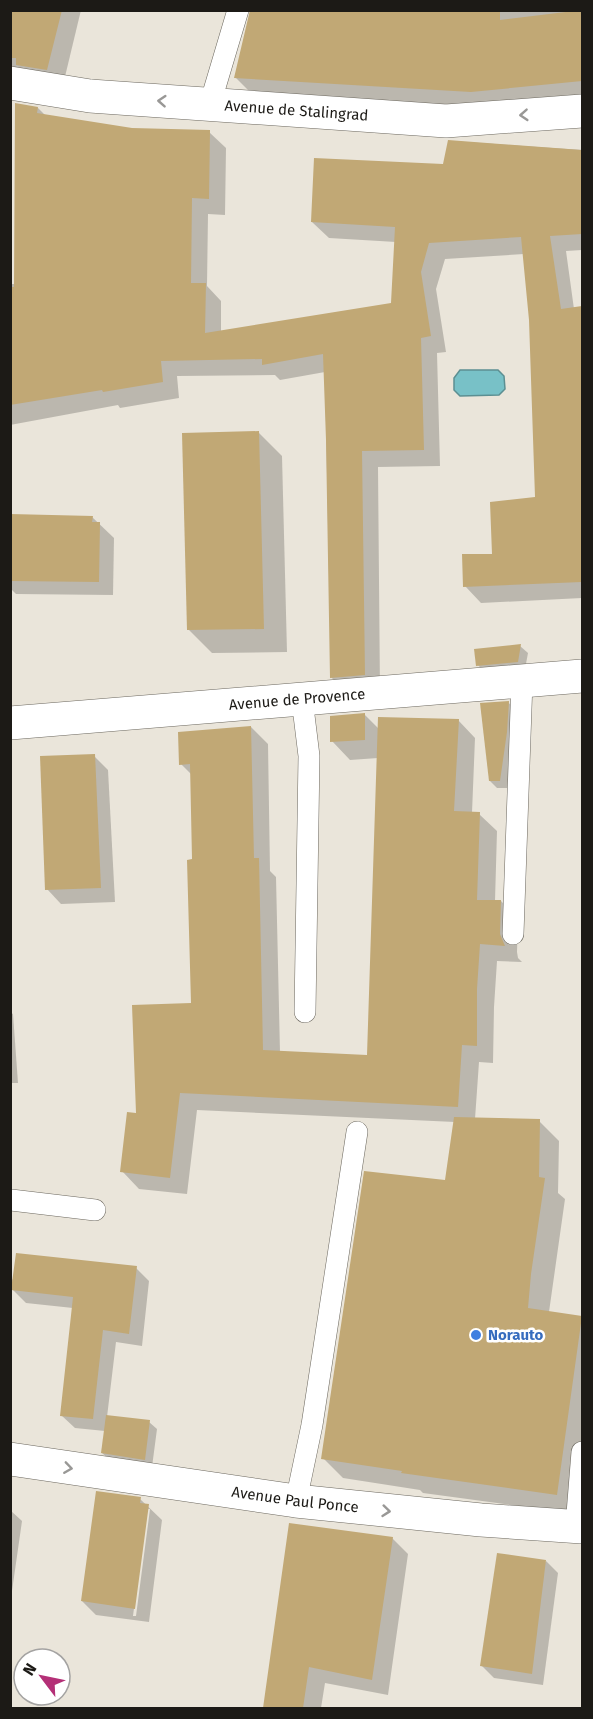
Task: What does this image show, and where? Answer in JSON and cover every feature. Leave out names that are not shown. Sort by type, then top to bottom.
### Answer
[{"type":"street","name":"Avenue de Stalingrad","points":[[10,83],[90,96],[446,121],[582,111]]},
{"type":"street","name":"Avenue de Provence","points":[[10,723],[582,676]]},
{"type":"street","name":"Avenue Paul Ponce","points":[[10,1459],[296,1501],[481,1520],[579,1527]]},
{"type":"lane","points":[[210,104],[238,10]]},
{"type":"lane","points":[[513,934],[522,681]]},
{"type":"lane","points":[[302,699],[309,756],[305,1012]]},
{"type":"lane","points":[[296,1501],[312,1425],[357,1132]]},
{"type":"lane","points":[[10,1206],[11,1200],[95,1210]]},
{"type":"lane","points":[[579,1527],[582,1452]]},
{"type":"water","points":[[460,370],[498,370],[504,376],[505,389],[499,395],[460,396],[454,390],[454,378]]},
{"type":"building","points":[[10,10],[62,10],[47,70],[16,65],[16,58],[10,58]]},
{"type":"building","points":[[250,10],[500,10],[500,20],[582,10],[582,81],[471,92],[234,78]]},
{"type":"building","points":[[15,103],[38,107],[37,113],[132,128],[210,130],[209,199],[192,198],[191,283],[206,283],[205,333],[391,303],[395,227],[311,222],[314,158],[443,164],[448,140],[582,150],[582,234],[550,236],[561,309],[582,306],[582,582],[463,587],[462,554],[492,554],[490,502],[535,497],[529,320],[521,237],[429,243],[421,272],[431,336],[421,338],[424,450],[362,451],[365,675],[330,678],[323,354],[262,365],[262,359],[161,361],[163,382],[10,405],[10,287],[14,287]]},
{"type":"building","points":[[259,431],[264,629],[187,630],[182,433]]},
{"type":"building","points":[[10,514],[93,516],[92,522],[100,522],[99,582],[10,581]]},
{"type":"building","points":[[521,644],[518,662],[476,666],[474,649]]},
{"type":"building","points":[[509,701],[500,781],[489,781],[480,703]]},
{"type":"building","points":[[365,713],[365,740],[330,742],[330,716]]},
{"type":"building","points":[[378,717],[459,719],[454,811],[480,812],[477,900],[501,900],[500,934],[505,946],[480,944],[477,1046],[462,1045],[458,1107],[180,1093],[170,1178],[120,1172],[127,1112],[136,1113],[132,1005],[191,1003],[187,860],[192,859],[190,764],[179,765],[178,732],[251,726],[254,858],[259,858],[263,1050],[367,1055]]},
{"type":"building","points":[[95,754],[101,888],[45,890],[40,756]]},
{"type":"building","points":[[454,1117],[540,1119],[539,1177],[545,1178],[528,1308],[582,1316],[557,1495],[321,1459],[364,1171],[445,1180]]},
{"type":"building","points":[[16,1253],[137,1266],[129,1334],[103,1330],[93,1419],[60,1416],[73,1297],[11,1290]]},
{"type":"building","points":[[106,1415],[150,1420],[145,1460],[101,1453]]},
{"type":"building","points":[[96,1491],[141,1497],[140,1503],[149,1504],[135,1609],[81,1601]]},
{"type":"building","points":[[289,1523],[393,1537],[372,1680],[309,1667],[303,1708],[263,1708]]},
{"type":"building","points":[[497,1553],[546,1560],[532,1674],[480,1666]]},
{"type":"place","name":"Norauto","points":[[476,1335]]}]
